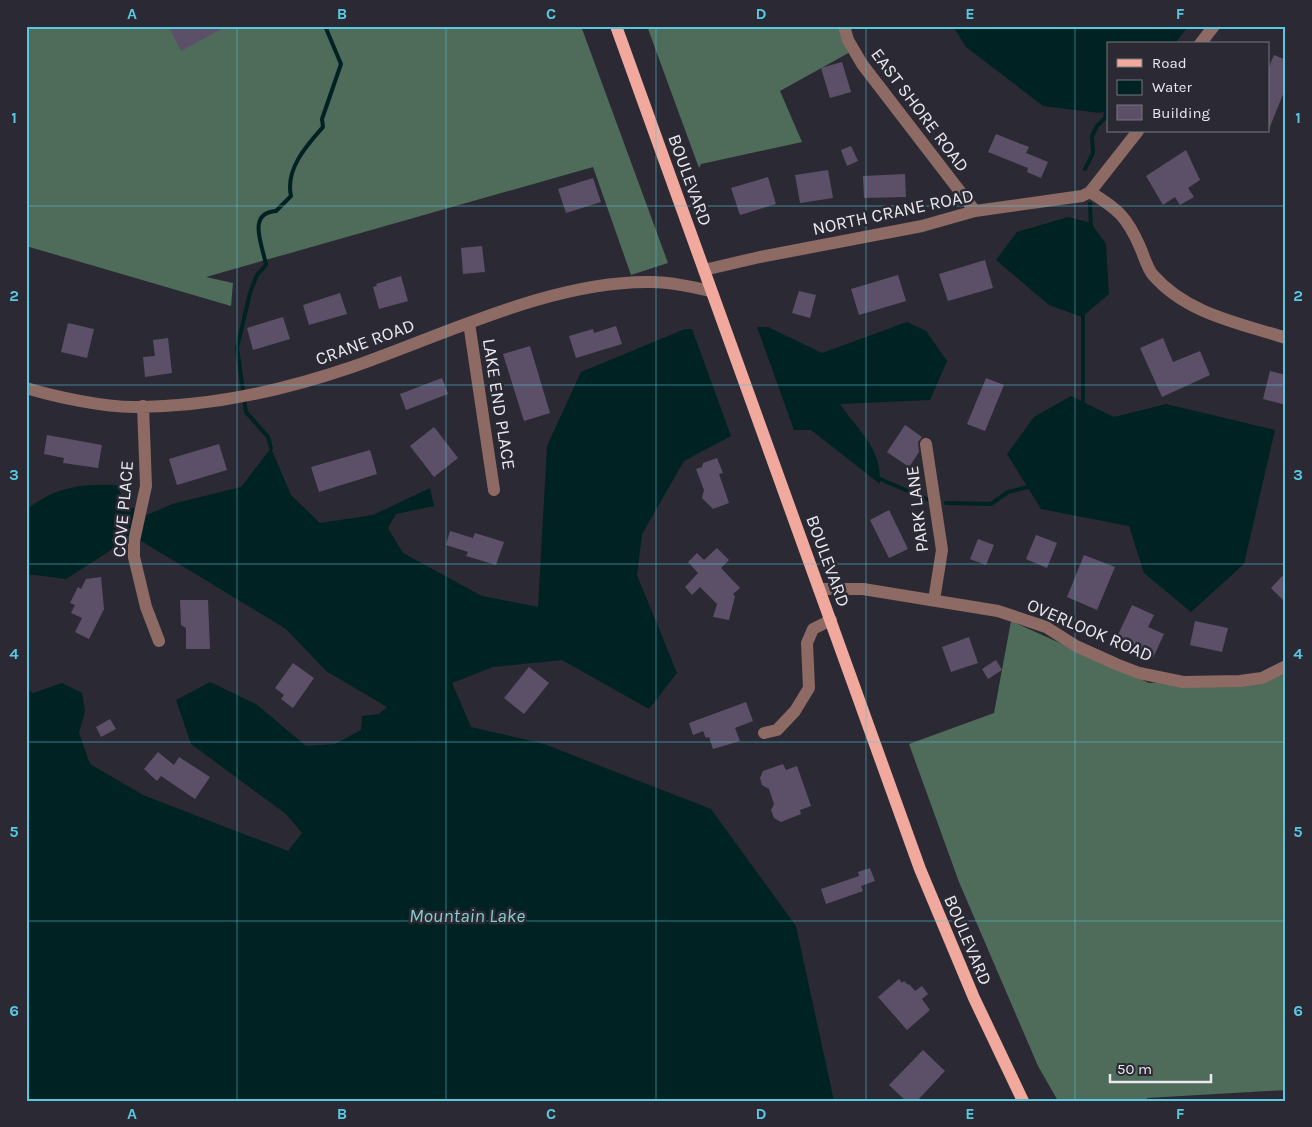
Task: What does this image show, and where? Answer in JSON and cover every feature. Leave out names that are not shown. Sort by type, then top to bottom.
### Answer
[{"type":"main road","name":"BOULEVARD","points":[[616,26],[920,869],[974,998],[1023,1101]]},
{"type":"street","name":"EAST SHORE ROAD","points":[[844,26],[848,40],[862,64],[975,211]]},
{"type":"street","points":[[1202,42],[1214,26]]},
{"type":"street","points":[[1137,132],[1090,192],[1118,209],[1134,231],[1152,273],[1178,299],[1213,315],[1286,338]]},
{"type":"street","name":"NORTH CRANE ROAD","points":[[704,270],[760,257],[922,226],[975,211],[1082,196],[1090,192]]},
{"type":"street","name":"CRANE ROAD","points":[[26,388],[110,405],[185,405],[290,386],[354,366],[469,323],[542,300],[597,286],[652,282],[711,291]]},
{"type":"street","name":"LAKE END PLACE","points":[[469,323],[494,490]]},
{"type":"street","name":"COVE PLACE","points":[[143,406],[145,495],[134,541],[134,557],[140,585],[159,641]]},
{"type":"street","name":"PARK LANE","points":[[926,444],[942,550],[934,600]]},
{"type":"street","name":"OVERLOOK ROAD","points":[[819,589],[864,589],[998,611],[1046,627],[1076,646],[1116,664],[1140,673],[1183,682],[1240,681],[1262,678],[1286,666]]},
{"type":"street","points":[[764,733],[777,730],[795,711],[809,688],[808,644],[813,629],[830,620]]},
{"type":"shaded area","points":[[26,26],[581,26],[668,263],[631,275],[593,167],[206,277],[233,283],[231,306],[26,246]]},
{"type":"shaded area","points":[[647,26],[846,26],[852,51],[780,91],[802,142],[701,164],[699,168]]},
{"type":"shaded area","points":[[1011,621],[1149,683],[1275,677],[1286,668],[1286,1090],[1147,1098],[1146,1101],[1058,1101],[1038,1066],[959,882],[909,744],[994,713]]},
{"type":"water","points":[[953,26],[1188,26],[1176,42],[1107,42],[1107,110],[1100,113],[1043,106],[966,47]]},
{"type":"water","points":[[1068,217],[1091,223],[1106,244],[1109,294],[1082,317],[1049,305],[996,260],[1017,232]]},
{"type":"water","points":[[907,322],[926,331],[947,361],[930,400],[840,404],[862,432],[873,450],[880,471],[880,484],[811,430],[794,430],[757,327],[768,327],[822,353]]},
{"type":"water","name":"Mountain Lake","points":[[685,329],[692,329],[731,436],[684,461],[642,534],[637,575],[677,673],[649,709],[562,660],[493,667],[452,683],[471,727],[544,744],[711,809],[796,926],[834,1101],[26,1101],[26,689],[33,693],[62,683],[82,693],[85,711],[79,733],[90,764],[143,795],[288,851],[302,833],[286,814],[191,744],[176,700],[210,682],[256,704],[306,746],[335,744],[361,730],[362,716],[379,714],[387,707],[326,671],[286,629],[133,536],[66,579],[26,574],[26,510],[48,496],[69,488],[92,485],[117,485],[125,504],[147,515],[172,504],[241,487],[271,448],[291,495],[320,523],[373,515],[430,488],[434,506],[396,514],[388,528],[403,553],[482,596],[538,607],[547,446],[581,372]]},
{"type":"water","points":[[1071,396],[1114,417],[1166,404],[1275,430],[1244,564],[1191,612],[1144,573],[1129,526],[1041,509],[1007,454],[1034,417]]},
{"type":"building","points":[[168,26],[227,26],[181,51]]},
{"type":"building","points":[[1274,55],[1286,60],[1286,87],[1270,127],[1270,64]]},
{"type":"building","points":[[842,62],[851,92],[830,98],[821,68]]},
{"type":"building","points":[[996,134],[1029,147],[1026,153],[1048,162],[1041,178],[1027,172],[1028,168],[988,152]]},
{"type":"building","points":[[851,146],[858,161],[847,166],[841,150]]},
{"type":"building","points":[[1186,150],[1200,180],[1188,188],[1194,197],[1180,205],[1175,197],[1163,205],[1146,176]]},
{"type":"building","points":[[828,170],[833,198],[800,203],[795,175]]},
{"type":"building","points":[[905,174],[906,197],[864,198],[863,176]]},
{"type":"building","points":[[768,177],[776,204],[740,215],[731,188]]},
{"type":"building","points":[[593,178],[601,202],[566,213],[558,189]]},
{"type":"building","points":[[482,246],[485,272],[463,274],[461,248]]},
{"type":"building","points":[[985,260],[993,288],[948,301],[939,274]]},
{"type":"building","points":[[898,275],[906,301],[859,315],[851,289]]},
{"type":"building","points":[[401,276],[408,301],[379,309],[373,287],[377,286],[376,284]]},
{"type":"building","points":[[799,291],[816,295],[810,318],[792,313]]},
{"type":"building","points":[[340,293],[347,314],[309,325],[303,305]]},
{"type":"building","points":[[283,317],[290,339],[253,350],[247,328]]},
{"type":"building","points":[[68,323],[94,329],[87,358],[61,352]]},
{"type":"building","points":[[616,326],[622,344],[576,358],[569,336],[593,329],[594,333]]},
{"type":"building","points":[[168,338],[172,373],[145,377],[143,357],[155,356],[153,340]]},
{"type":"building","points":[[1163,338],[1173,362],[1200,351],[1210,375],[1162,397],[1140,348]]},
{"type":"building","points":[[530,346],[550,413],[524,421],[503,354]]},
{"type":"building","points":[[1270,371],[1286,375],[1286,405],[1263,399]]},
{"type":"building","points":[[442,378],[448,394],[406,410],[400,394]]},
{"type":"building","points":[[986,378],[1004,385],[985,431],[967,424]]},
{"type":"building","points":[[905,425],[922,437],[918,442],[919,452],[909,467],[887,452]]},
{"type":"building","points":[[434,427],[458,458],[434,477],[410,446]]},
{"type":"building","points":[[47,435],[102,445],[98,468],[63,463],[64,458],[44,454]]},
{"type":"building","points":[[219,444],[227,470],[177,485],[169,459]]},
{"type":"building","points":[[370,450],[377,474],[319,492],[311,467]]},
{"type":"building","points":[[717,458],[723,473],[719,474],[729,503],[713,509],[702,498],[704,490],[696,469],[702,467],[703,463]]},
{"type":"building","points":[[889,510],[908,549],[889,558],[870,520]]},
{"type":"building","points":[[450,531],[473,538],[475,533],[504,542],[496,565],[466,556],[468,552],[446,545]]},
{"type":"building","points":[[1036,535],[1057,543],[1047,568],[1026,559]]},
{"type":"building","points":[[978,539],[994,545],[986,565],[970,559]]},
{"type":"building","points":[[717,548],[729,560],[721,568],[740,588],[733,594],[735,596],[729,620],[713,617],[717,604],[700,587],[692,595],[685,587],[698,573],[688,562],[697,553],[704,560]]},
{"type":"building","points":[[1084,555],[1115,567],[1097,610],[1067,597]]},
{"type":"building","points":[[1286,572],[1286,603],[1271,588]]},
{"type":"building","points":[[101,577],[104,609],[89,639],[75,632],[82,618],[71,613],[75,605],[70,603],[78,587],[81,589],[86,579]]},
{"type":"building","points":[[180,600],[208,600],[210,649],[186,649],[186,628],[181,625]]},
{"type":"building","points":[[1132,605],[1154,615],[1148,627],[1164,634],[1153,658],[1115,641]]},
{"type":"building","points":[[1195,621],[1228,628],[1222,652],[1190,645]]},
{"type":"building","points":[[969,637],[978,663],[951,672],[942,647]]},
{"type":"building","points":[[996,660],[1002,670],[988,679],[982,669]]},
{"type":"building","points":[[293,663],[314,678],[293,708],[281,699],[284,695],[275,688]]},
{"type":"building","points":[[529,667],[549,683],[524,714],[504,698]]},
{"type":"building","points":[[746,702],[753,721],[735,728],[740,741],[713,749],[709,737],[706,738],[703,731],[693,735],[689,723]]},
{"type":"building","points":[[110,719],[116,729],[101,737],[96,727]]},
{"type":"building","points":[[158,752],[174,765],[179,757],[210,777],[195,799],[161,776],[157,781],[144,769]]},
{"type":"building","points":[[783,764],[786,770],[797,766],[811,806],[800,810],[801,814],[781,822],[774,818],[771,810],[774,804],[769,789],[762,785],[760,778],[763,771]]},
{"type":"building","points":[[870,868],[875,881],[861,886],[863,891],[826,904],[821,889],[859,876],[858,872]]},
{"type":"building","points":[[899,979],[902,983],[904,981],[909,984],[915,991],[922,986],[928,994],[922,999],[930,1010],[907,1030],[878,997]]},
{"type":"building","points":[[923,1050],[945,1071],[917,1101],[906,1101],[889,1085]]},
{"type":"waterway","points":[[271,448],[268,437],[246,412],[237,348],[250,293],[257,275],[266,265],[259,232],[261,218],[267,213],[276,211],[291,196],[291,176],[294,167],[304,150],[323,127],[322,119],[341,64],[325,26]]},
{"type":"waterway","points":[[1085,169],[1093,153],[1092,136],[1097,126],[1105,118],[1106,111]]},
{"type":"waterway","points":[[1090,204],[1091,227]]},
{"type":"waterway","points":[[1081,405],[1083,402],[1083,313]]},
{"type":"waterway","points":[[880,479],[929,500]]},
{"type":"waterway","points":[[946,503],[991,504],[1008,492],[1028,487],[1029,485]]}]
